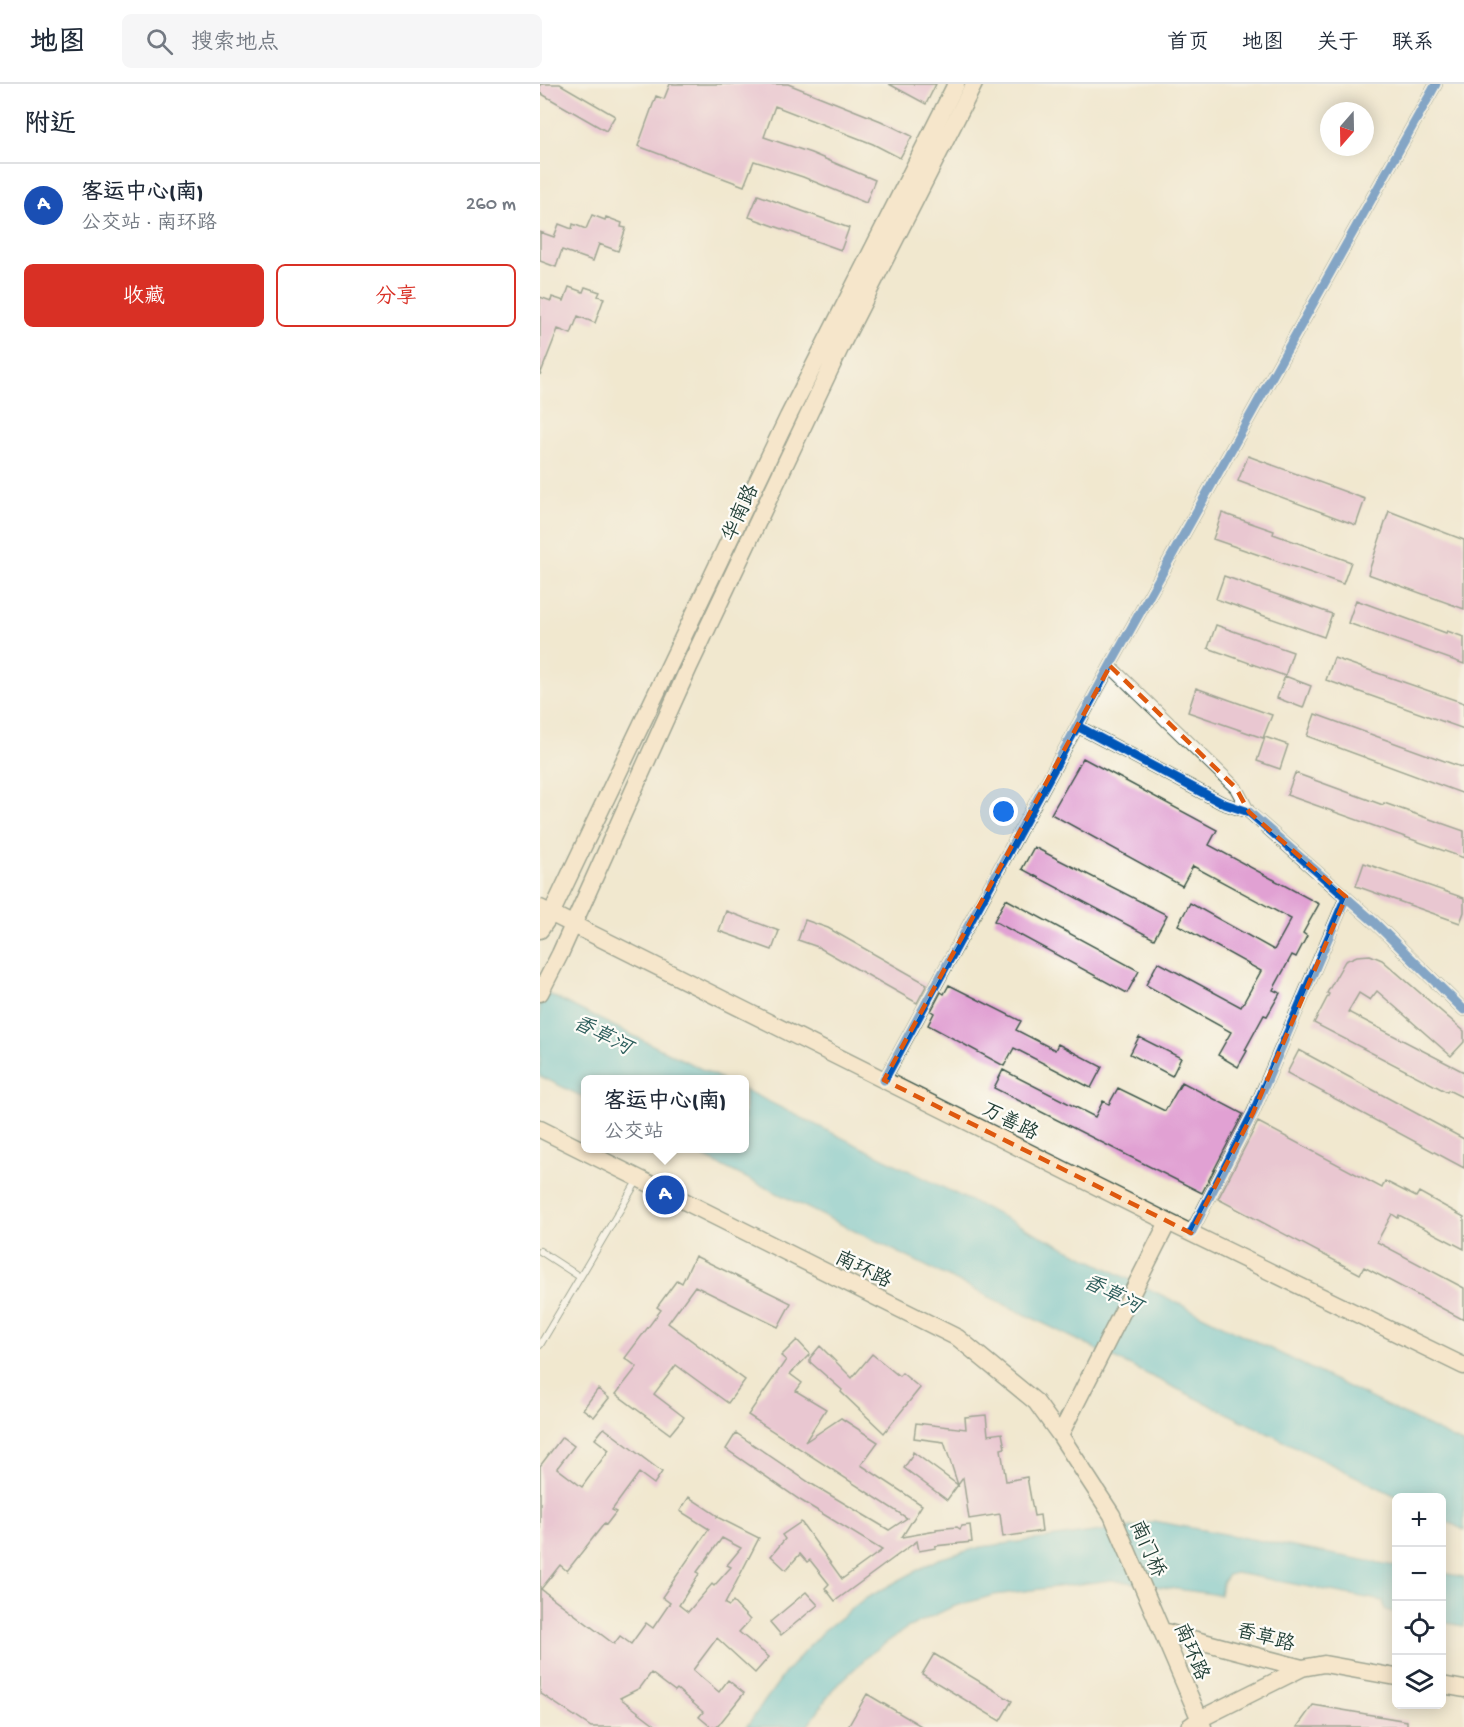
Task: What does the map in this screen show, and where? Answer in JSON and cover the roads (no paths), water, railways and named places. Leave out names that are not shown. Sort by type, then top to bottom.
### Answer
[{"type":"main road","name":"华南路","points":[[540,930],[546,911],[788,417],[956,84]]},
{"type":"main road","name":"华南路","points":[[540,993],[555,965],[689,667],[837,355],[974,84]]},
{"type":"main road","name":"万善路","points":[[546,911],[1168,1222],[1464,1366]]},
{"type":"main road","name":"南环路","points":[[540,1129],[581,1150]]},
{"type":"main road","name":"南环路","points":[[587,1153],[958,1338],[1036,1402],[1112,1515]]},
{"type":"main road","points":[[1060,1435],[1168,1222]]},
{"type":"main road","name":"南门桥","points":[[1112,1515],[1148,1598]]},
{"type":"main road","name":"南环路","points":[[1148,1598],[1198,1724]]},
{"type":"main road","name":"香草路","points":[[1162,1631],[1302,1668],[1324,1664],[1392,1676]]},
{"type":"main road","points":[[1198,1724],[1302,1668]]},
{"type":"main road","points":[[1446,1686],[1464,1689]]},
{"type":"street","points":[[884,1080],[1110,666],[1436,84]]},
{"type":"street","points":[[1110,666],[1236,788],[1249,812],[1373,921],[1464,1010]]},
{"type":"street","points":[[1077,726],[1222,803],[1249,812]]},
{"type":"street","points":[[1191,1233],[1253,1113],[1346,897]]},
{"type":"lane","points":[[540,1346],[638,1179]]},
{"type":"lane","points":[[540,1251],[580,1277]]},
{"type":"water","name":"香草河","points":[[540,990],[714,1075],[581,1075],[581,1096],[540,1076]]},
{"type":"water","name":"香草河","points":[[749,1092],[1464,1444],[1464,1530],[1446,1521],[1446,1493],[1392,1494],[695,1153],[749,1153]]},
{"type":"water","points":[[1154,1521],[1392,1565],[1392,1612],[1385,1610],[1383,1601],[1236,1573],[1228,1575],[1222,1583],[1220,1595],[1111,1580],[994,1595],[952,1607],[907,1628],[869,1655],[832,1690],[807,1727],[746,1727],[785,1673],[822,1632],[863,1600],[938,1559],[981,1547],[1139,1526]]},
{"type":"water","points":[[1446,1574],[1464,1577],[1464,1626],[1446,1623]]},
{"type":"place","name":"客运中心(南)","points":[[665,1195]]}]
